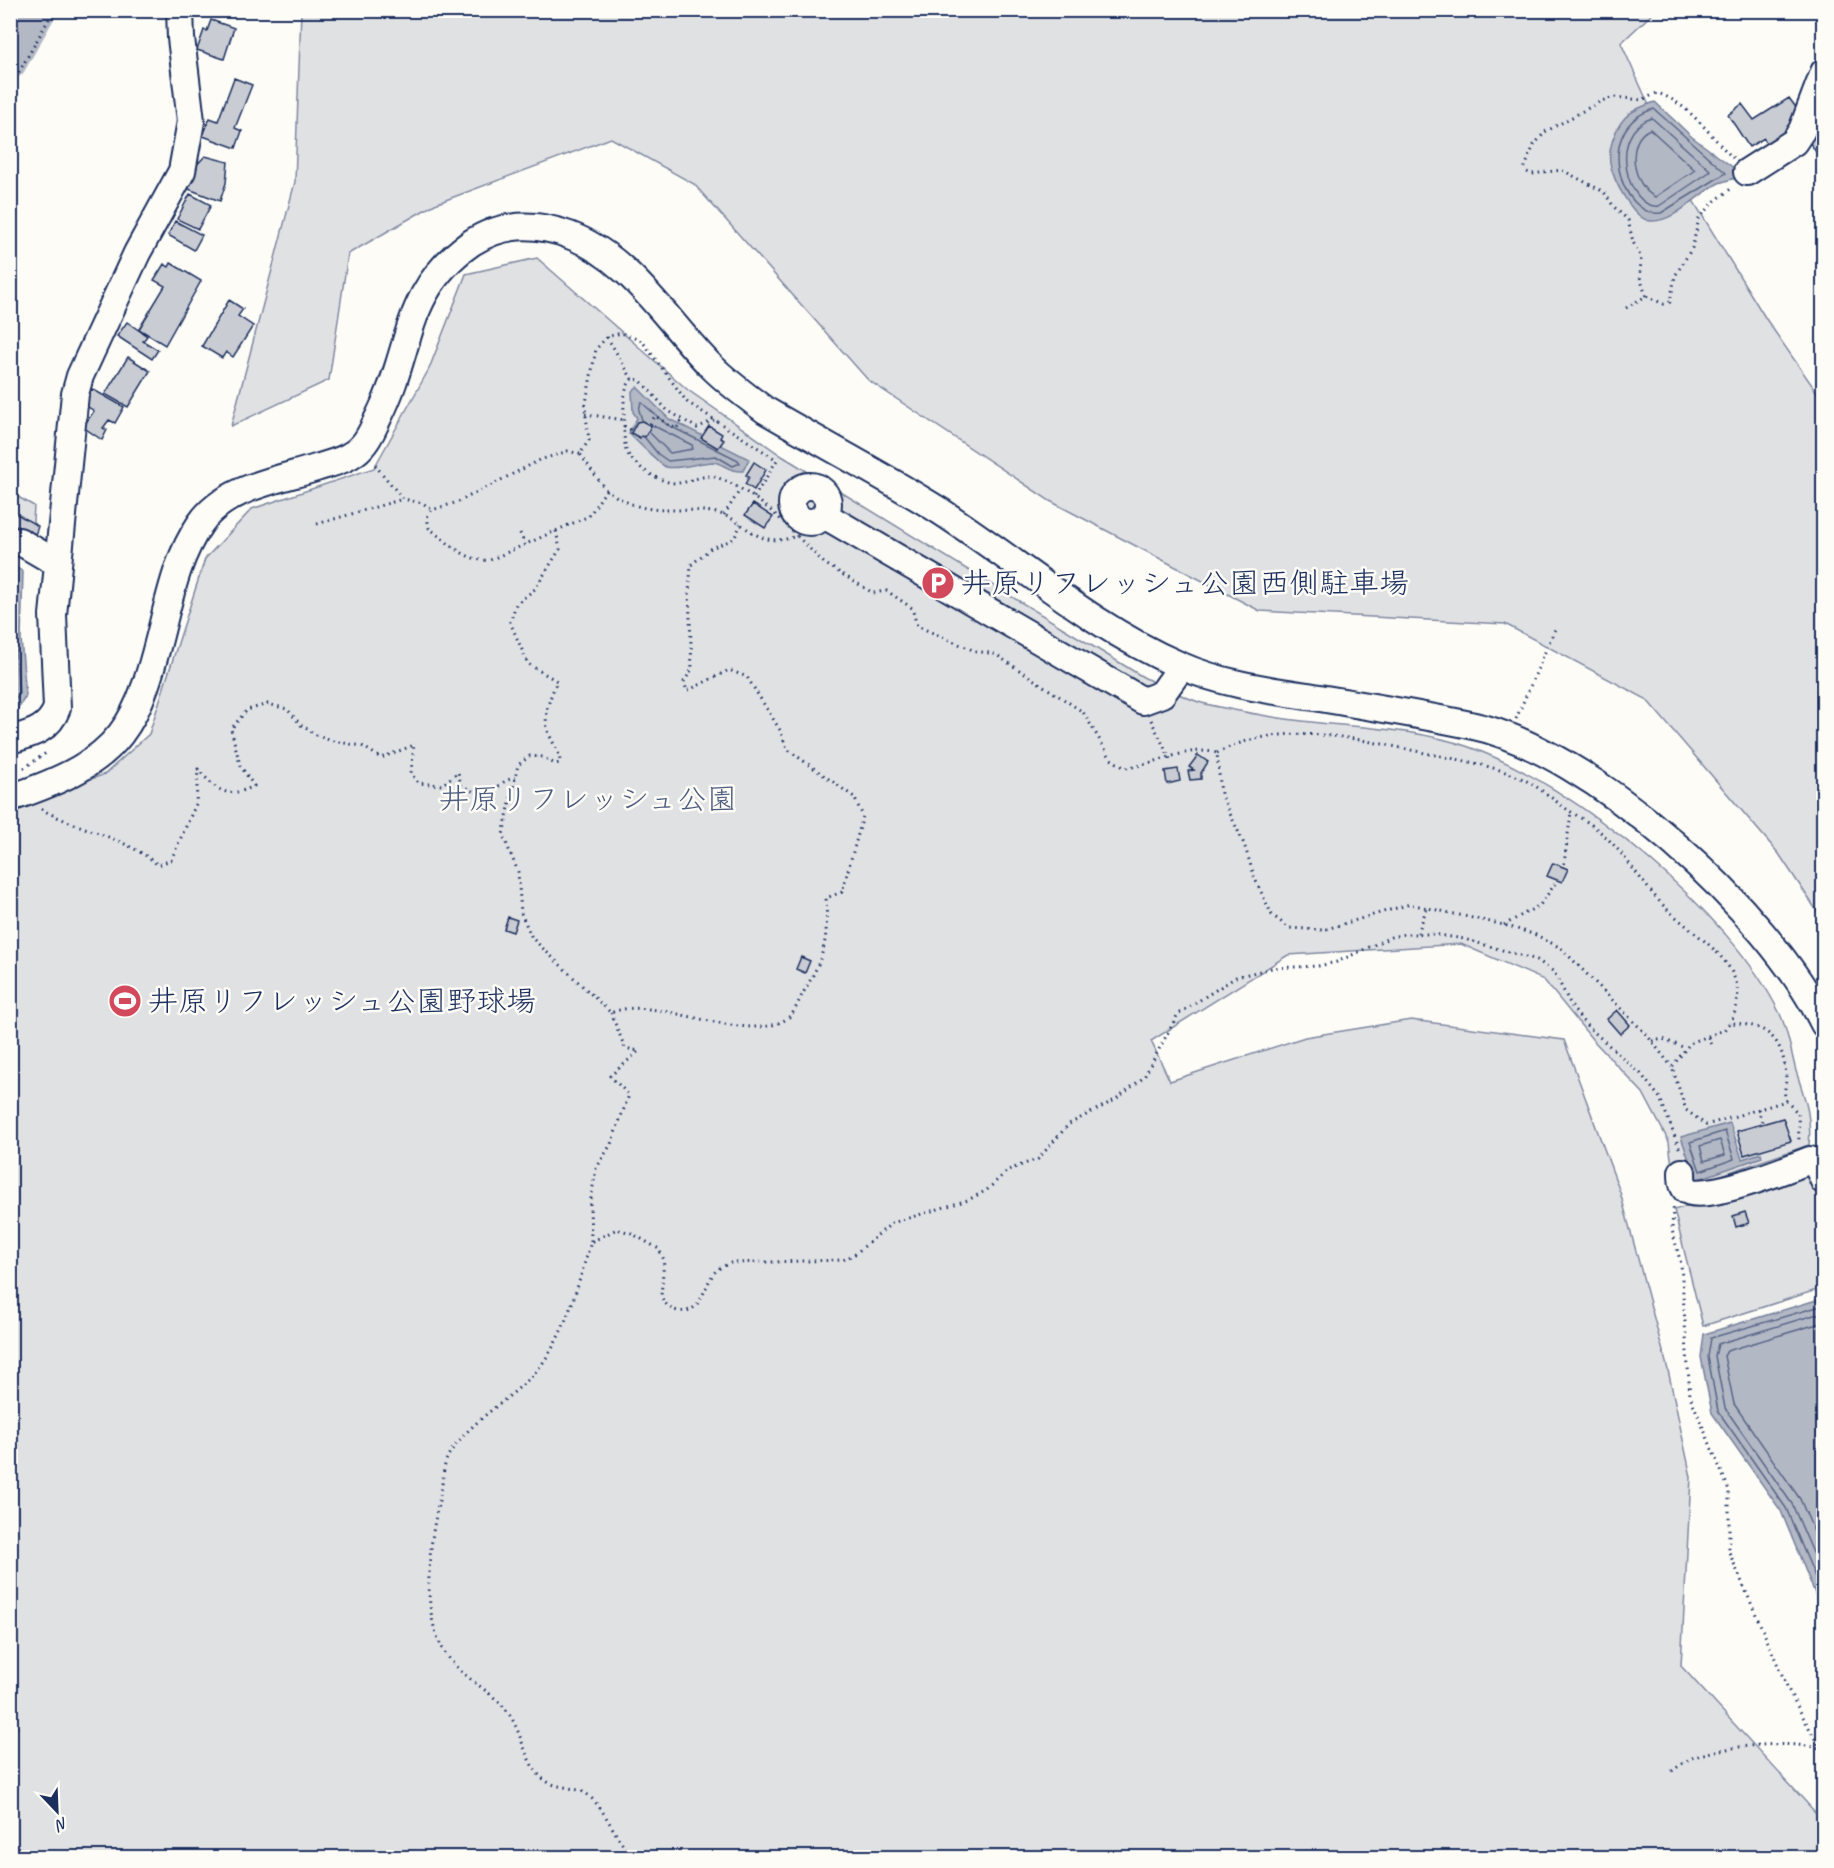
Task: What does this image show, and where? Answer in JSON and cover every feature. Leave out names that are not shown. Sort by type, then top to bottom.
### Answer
[{"type":"street","points":[[10,740],[46,726],[53,720],[57,708],[53,615],[75,394],[132,262],[182,171],[191,122],[180,10]]},
{"type":"street","points":[[1747,172],[1794,142],[1816,113],[1824,72]]},
{"type":"street","points":[[10,798],[68,777],[98,760],[118,738],[134,717],[148,685],[173,580],[187,545],[201,521],[236,493],[338,462],[362,447],[393,390],[409,326],[435,274],[459,252],[487,232],[516,225],[569,235],[601,252],[622,268],[712,366],[748,398],[939,511],[1135,645],[1182,666],[1251,687],[1470,725],[1509,734],[1585,777],[1633,810],[1686,853],[1768,938],[1798,978],[1824,1024]]},
{"type":"street","points":[[824,515],[1143,702],[1162,694],[1182,666]]},
{"type":"street","points":[[19,541],[48,558]]},
{"type":"street","points":[[1684,1181],[1704,1193],[1817,1170]]},
{"type":"path","points":[[10,88],[54,10]]},
{"type":"path","points":[[1657,93],[1674,100],[1747,172],[1739,184],[1715,201],[1699,219],[1692,248],[1675,276],[1670,302],[1664,304],[1646,296],[1640,277],[1641,258],[1633,242],[1628,220],[1614,207],[1604,192],[1562,170],[1532,174],[1527,172],[1525,167],[1534,145],[1545,132],[1601,101],[1614,97],[1642,100],[1657,93]]},
{"type":"path","points":[[1626,308],[1646,296]]},
{"type":"path","points":[[580,454],[589,440],[585,414],[596,349],[607,337],[621,333],[642,341],[687,402],[777,460],[753,499]]},
{"type":"path","points":[[607,337],[632,379]]},
{"type":"path","points":[[632,379],[626,386],[624,426],[627,453],[663,481],[676,483],[713,477],[740,490],[783,519],[796,536],[824,562],[873,593],[887,591],[912,608],[917,626],[975,651],[996,654],[1083,712],[1111,759],[1125,768],[1170,759],[1200,749],[1216,753],[1228,747],[1274,735],[1298,734],[1353,738],[1497,769],[1521,778],[1598,830],[1665,907],[1728,963],[1736,979],[1738,995],[1738,1008],[1730,1023],[1724,1030],[1690,1043],[1672,1067]]},
{"type":"path","points":[[632,379],[640,380],[667,410],[682,421],[697,428],[714,420]]},
{"type":"path","points":[[585,414],[624,420]]},
{"type":"path","points":[[650,424],[655,416],[676,429],[682,421]]},
{"type":"path","points":[[624,426],[630,430]]},
{"type":"path","points":[[606,490],[589,516],[490,560],[480,562],[466,556],[429,528],[427,517],[432,510],[458,502],[540,460],[568,451],[580,454],[606,490],[627,504],[648,510],[712,512],[724,515],[762,539],[785,540],[796,536]]},
{"type":"path","points":[[371,459],[403,499]]},
{"type":"path","points":[[724,515],[740,490]]},
{"type":"path","points":[[317,524],[403,499],[423,503],[432,510]]},
{"type":"path","points":[[611,1013],[621,1008],[661,1010],[697,1020],[767,1028],[790,1016],[821,963],[827,926],[826,898],[842,892],[860,827],[862,816],[854,797],[787,749],[780,730],[747,677],[729,670],[687,691],[684,682],[692,669],[688,593],[691,566],[711,548],[734,539],[741,524]]},
{"type":"path","points":[[556,531],[560,549],[535,589],[516,604],[510,622],[528,664],[557,681],[546,706],[548,733],[560,755],[561,763],[555,764],[542,757],[530,756],[518,765],[503,835],[518,872],[521,913],[532,939],[611,1013],[625,1048],[639,1051],[610,1076],[630,1095],[611,1144],[596,1169],[590,1204],[591,1242],[574,1296],[548,1357],[531,1377],[461,1439],[447,1458],[433,1522],[428,1600],[442,1647],[453,1663],[505,1708],[514,1721],[534,1769],[546,1781],[586,1793],[597,1804],[634,1857]]},
{"type":"path","points":[[520,533],[525,545]]},
{"type":"path","points":[[1509,734],[1555,629]]},
{"type":"path","points":[[40,808],[57,818],[99,832],[145,854],[158,865],[171,860],[196,804],[198,768],[218,790],[238,794],[254,786],[240,765],[231,729],[247,710],[268,704],[288,709],[301,725],[318,736],[362,746],[381,758],[414,745],[411,773],[418,783],[442,785],[458,772],[461,785],[474,793],[485,794],[494,792],[506,779],[515,778]]},
{"type":"path","points":[[1151,720],[1170,759]]},
{"type":"path","points":[[1216,753],[1221,794],[1244,844],[1255,879],[1272,915],[1289,928],[1323,930],[1410,904],[1504,925],[1536,935],[1561,948],[1651,1041],[1672,1067],[1686,1110],[1706,1125],[1786,1101]]},
{"type":"path","points":[[1564,864],[1571,812]]},
{"type":"path","points":[[1504,925],[1540,905],[1555,884]]},
{"type":"path","points":[[1418,933],[1426,907]]},
{"type":"path","points":[[591,1242],[617,1229],[631,1233],[659,1249],[664,1260],[661,1296],[669,1308],[688,1311],[696,1307],[715,1270],[731,1263],[843,1260],[855,1254],[892,1223],[968,1200],[987,1190],[1008,1170],[1038,1159],[1069,1124],[1115,1100],[1143,1077],[1178,1014],[1236,977],[1272,968],[1318,966],[1337,962],[1391,937],[1418,933],[1464,939],[1538,960],[1554,972],[1573,1009],[1586,1025],[1641,1074],[1660,1098],[1682,1158],[1684,1181],[1674,1204],[1672,1230],[1682,1264],[1690,1395],[1729,1490],[1730,1552],[1789,1691],[1822,1748]]},
{"type":"path","points":[[1730,1023],[1746,1023],[1769,1032],[1778,1042],[1785,1068],[1786,1101],[1798,1113],[1799,1144],[1817,1170]]},
{"type":"path","points":[[1708,1037],[1712,1048]]},
{"type":"path","points":[[1651,1041],[1663,1039],[1685,1048]]},
{"type":"path","points":[[1758,1108],[1762,1122]]},
{"type":"path","points":[[1672,1771],[1690,1759],[1718,1751],[1772,1745],[1822,1748]]},
{"type":"green space","points":[[301,11],[1655,11],[1621,43],[1689,194],[1766,319],[1823,401],[1823,920],[1779,854],[1646,699],[1505,624],[1260,611],[1050,501],[868,380],[694,184],[611,138],[435,204],[348,254],[329,380],[231,426],[295,182]]},
{"type":"green space","name":"井原リフレッシュ公園","points":[[537,258],[688,390],[782,456],[1143,677],[1202,703],[1297,721],[1421,735],[1469,747],[1511,765],[1555,790],[1601,821],[1646,856],[1726,935],[1757,975],[1783,1021],[1807,1108],[1810,1125],[1809,1145],[1675,1191],[1669,1142],[1643,1093],[1592,1039],[1544,980],[1461,944],[1288,955],[1151,1041],[1170,1081],[1305,1037],[1411,1020],[1564,1040],[1620,1192],[1668,1370],[1691,1477],[1681,1666],[1815,1812],[1823,1816],[1823,1857],[11,1857],[11,1731],[18,1728],[11,1706],[11,808],[105,774],[149,734],[205,559],[252,509],[374,468],[429,369],[466,274]]},
{"type":"green space","points":[[11,493],[34,506],[31,551],[11,539]]},
{"type":"green space","points":[[1809,1169],[1823,1207],[1823,1288],[1703,1326],[1674,1210]]},
{"type":"water","points":[[1655,102],[1692,137],[1738,171],[1737,178],[1719,183],[1678,212],[1660,220],[1651,221],[1637,214],[1625,198],[1615,179],[1610,163],[1610,152],[1617,129],[1623,120],[1634,111]]},
{"type":"water","points":[[637,387],[669,419],[749,459],[743,471],[713,462],[677,467],[663,465],[629,433],[637,418],[633,412],[632,391]]},
{"type":"water","points":[[11,564],[23,572],[21,639],[26,696],[11,719]]},
{"type":"water","points":[[1730,1123],[1742,1159],[1761,1153],[1762,1157],[1696,1180],[1681,1137]]},
{"type":"water","points":[[1824,1298],[1823,1613],[1781,1511],[1712,1413],[1701,1357],[1704,1334]]},
{"type":"building","points":[[211,20],[234,28],[224,59],[197,50],[204,30],[207,31]]},
{"type":"building","points":[[234,78],[252,85],[235,128],[242,131],[236,148],[203,136],[210,118],[218,121]]},
{"type":"building","points":[[1789,98],[1798,110],[1791,135],[1769,149],[1764,138],[1749,147],[1728,115],[1742,104],[1754,120]]},
{"type":"building","points":[[1824,125],[1824,164],[1806,137]]},
{"type":"building","points":[[205,156],[228,162],[226,183],[220,201],[186,188],[192,170]]},
{"type":"building","points":[[190,194],[211,205],[198,229],[177,219]]},
{"type":"building","points":[[175,221],[202,235],[194,250],[168,235]]},
{"type":"building","points":[[171,263],[201,281],[165,345],[139,329],[165,286],[154,280],[164,264],[169,267]]},
{"type":"building","points":[[229,300],[243,309],[238,316],[253,326],[233,357],[226,352],[222,358],[202,346]]},
{"type":"building","points":[[127,322],[147,336],[143,341],[158,350],[152,359],[117,336]]},
{"type":"building","points":[[128,357],[150,371],[128,407],[105,394]]},
{"type":"building","points":[[92,389],[124,407],[115,423],[109,420],[103,428],[107,430],[102,440],[83,427],[94,411],[88,407],[85,411],[79,407]]},
{"type":"building","points":[[642,421],[651,426],[645,437],[640,438],[631,433],[637,422]]},
{"type":"building","points":[[709,426],[722,434],[720,438],[724,440],[718,448],[701,438]]},
{"type":"building","points":[[754,462],[766,470],[754,490],[745,484],[749,477],[746,475]]},
{"type":"building","points":[[753,504],[773,517],[765,528],[745,515]]},
{"type":"building","points":[[10,510],[38,526],[35,536],[10,523]]},
{"type":"building","points":[[1198,755],[1208,762],[1201,773],[1201,779],[1190,780],[1188,771],[1194,770],[1189,767]]},
{"type":"building","points":[[1178,769],[1180,781],[1167,784],[1165,771]]},
{"type":"building","points":[[1553,863],[1568,869],[1562,882],[1547,876]]},
{"type":"building","points":[[508,917],[517,920],[513,932],[504,929]]},
{"type":"building","points":[[801,957],[810,961],[805,973],[796,969]]},
{"type":"building","points":[[1617,1010],[1630,1025],[1620,1034],[1607,1019]]},
{"type":"building","points":[[1783,1118],[1791,1141],[1744,1155],[1737,1131]]},
{"type":"building","points":[[1745,1212],[1749,1223],[1736,1227],[1733,1216]]},
{"type":"waterway","points":[[10,63],[40,10]]},
{"type":"place","name":"井原リフレッシュ公園西側駐車場","points":[[938,583]]},
{"type":"place","name":"井原リフレッシュ公園野球場","points":[[125,1001]]}]
